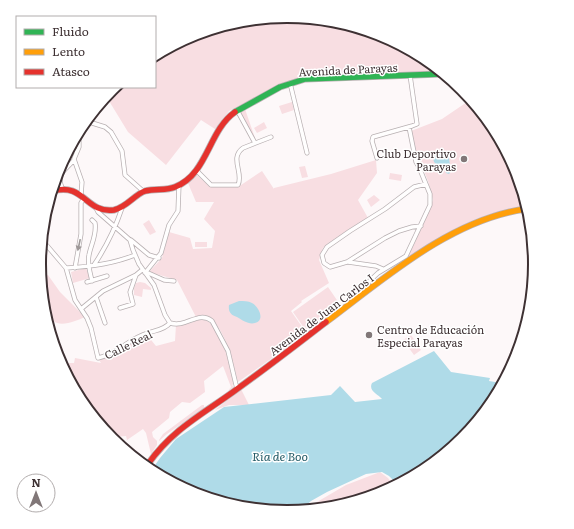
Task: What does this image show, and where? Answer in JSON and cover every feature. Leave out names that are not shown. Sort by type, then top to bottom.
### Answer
[{"type":"street","name":"Avenida de Parayas","points":[[122,208],[143,192],[172,188],[187,181],[204,161],[220,127],[228,117],[237,110],[290,83],[324,78],[435,74]]},
{"type":"street","points":[[377,158],[372,141],[373,137],[416,125],[417,121],[410,75]]},
{"type":"street","points":[[290,83],[307,153]]},
{"type":"street","points":[[237,110],[255,143]]},
{"type":"street","points":[[91,123],[105,127],[111,132],[122,151],[125,175],[143,192]]},
{"type":"street","points":[[361,297],[360,289],[383,269],[406,256],[421,226],[430,202],[426,184],[416,162],[409,127]]},
{"type":"street","points":[[197,171],[211,185],[238,185],[240,181],[236,161],[238,152],[242,148],[271,136]]},
{"type":"street","points":[[64,171],[74,160],[79,147],[79,142]]},
{"type":"street","points":[[74,160],[82,182],[81,234],[75,268]]},
{"type":"street","points":[[59,184],[62,188]]},
{"type":"street","points":[[421,226],[407,228],[385,238],[347,262],[329,267],[324,262],[322,255],[327,247],[385,208],[414,186],[426,184]]},
{"type":"street","points":[[81,308],[106,289],[144,271],[159,258],[169,225],[178,211],[180,185]]},
{"type":"street","points":[[57,190],[62,188],[72,189],[96,208],[98,212],[116,226],[130,240],[149,255],[159,258]]},
{"type":"street","points":[[96,208],[113,210],[122,208]]},
{"type":"street","points":[[94,265],[110,239],[122,208]]},
{"type":"street","name":"Avenida de Juan Carlos I","points":[[149,462],[160,447],[175,432],[237,389],[421,253],[465,227],[498,214],[522,210]]},
{"type":"street","points":[[92,220],[95,223],[96,232],[88,255],[88,266],[92,281]]},
{"type":"street","points":[[130,240],[135,255],[154,285],[170,323],[176,324],[201,317],[209,318],[212,321],[228,351],[237,389]]},
{"type":"street","name":"Calle Real","points":[[46,245],[66,268],[75,300],[81,308],[91,328],[98,358],[112,353],[135,338],[164,328],[170,323]]},
{"type":"street","points":[[66,268],[75,268],[118,261],[135,255]]},
{"type":"street","points":[[347,262],[376,266],[383,269]]},
{"type":"street","points":[[144,271],[164,280],[174,280]]},
{"type":"street","points":[[120,308],[133,304],[130,292],[136,275]]},
{"type":"street","points":[[87,282],[107,276]]},
{"type":"street","points":[[96,297],[105,323]]},
{"type":"shaded area","points":[[287,23],[319,25],[350,31],[394,48],[408,55],[433,72],[305,75],[229,111],[215,129],[201,120],[166,165],[128,132],[109,101],[123,88],[156,88],[156,62],[166,55],[195,41],[224,31],[255,25]]},
{"type":"shaded area","points":[[292,102],[294,110],[282,114],[279,106]]},
{"type":"shaded area","name":"Club Deportivo Parayas","points":[[466,102],[469,105],[488,130],[504,158],[516,187],[521,207],[476,219],[435,241],[407,259],[433,200],[428,181],[415,148],[411,131],[442,119]]},
{"type":"shaded area","points":[[245,109],[256,141],[240,111]]},
{"type":"shaded area","points":[[264,122],[267,128],[257,133],[254,128]]},
{"type":"shaded area","points":[[376,160],[377,173],[358,200],[368,218],[323,248],[319,260],[329,283],[301,301],[302,302],[291,311],[307,334],[238,382],[226,343],[217,325],[203,315],[196,317],[177,280],[149,272],[162,258],[169,232],[190,238],[193,249],[212,248],[215,231],[204,219],[214,202],[196,202],[188,183],[197,175],[209,186],[238,187],[262,171],[274,189]]},
{"type":"shaded area","points":[[305,166],[308,177],[302,178],[299,167]]},
{"type":"shaded area","points":[[390,173],[402,175],[401,181],[389,179]]},
{"type":"shaded area","points":[[374,195],[380,200],[371,207],[367,200]]},
{"type":"shaded area","points":[[149,220],[156,232],[150,235],[143,224]]},
{"type":"shaded area","points":[[195,242],[207,242],[207,247],[195,247]]},
{"type":"shaded area","points":[[86,268],[90,278],[73,283],[71,272]]},
{"type":"shaded area","points":[[46,274],[60,292],[85,317],[64,324],[52,320],[50,312]]},
{"type":"shaded area","points":[[136,283],[145,283],[151,288],[151,290],[143,289],[142,297],[134,295]]},
{"type":"shaded area","points":[[328,287],[341,306],[306,331],[293,312]]},
{"type":"shaded area","points":[[202,318],[212,324],[226,352],[234,384],[232,385],[234,387],[228,391],[231,387],[223,366],[204,381],[205,392],[190,403],[182,402],[170,412],[169,418],[152,432],[153,437],[157,441],[157,445],[151,454],[146,433],[143,429],[127,440],[126,436],[118,437],[105,424],[86,399],[67,363],[74,363],[75,358],[101,363],[99,360],[147,335],[156,346],[175,341],[176,325],[191,323]]},
{"type":"shaded area","points":[[411,335],[421,350],[414,355],[403,340]]},
{"type":"shaded area","points":[[241,389],[249,405],[229,405],[215,410]]},
{"type":"shaded area","points":[[204,405],[204,408],[159,441],[163,434]]},
{"type":"shaded area","points":[[380,472],[391,482],[350,498],[313,504],[346,485]]},
{"type":"water","points":[[448,152],[451,171],[449,174],[446,173],[445,169],[438,166],[434,162],[433,158],[436,155]]},
{"type":"water","points":[[239,301],[250,302],[257,307],[260,313],[260,319],[255,323],[248,323],[232,314],[229,310],[229,305]]},
{"type":"water","name":"Ría de Boo","points":[[434,351],[451,372],[490,378],[489,381],[497,382],[488,399],[469,424],[434,456],[408,474],[394,481],[382,472],[366,474],[327,492],[307,505],[287,506],[255,504],[224,498],[195,488],[166,474],[154,466],[176,439],[224,407],[331,395],[340,386],[355,402],[382,399],[372,390],[372,383]]},
{"type":"traffic: fast","points":[[235,112],[280,87],[305,79],[435,74]]},
{"type":"traffic: slow","points":[[326,322],[395,270],[445,238],[471,225],[497,215],[522,210]]},
{"type":"traffic: jam","points":[[57,190],[63,189],[72,191],[79,194],[97,207],[105,210],[114,210],[123,206],[137,195],[145,191],[175,187],[186,181],[194,172],[201,163],[219,130],[226,120],[235,112]]},
{"type":"traffic: jam","points":[[149,462],[157,452],[177,432],[257,375],[326,322]]},
{"type":"place","name":"Club Deportivo Parayas","points":[[464,159]]},
{"type":"place","name":"Centro de Educación Especial Parayas","points":[[369,335]]}]
